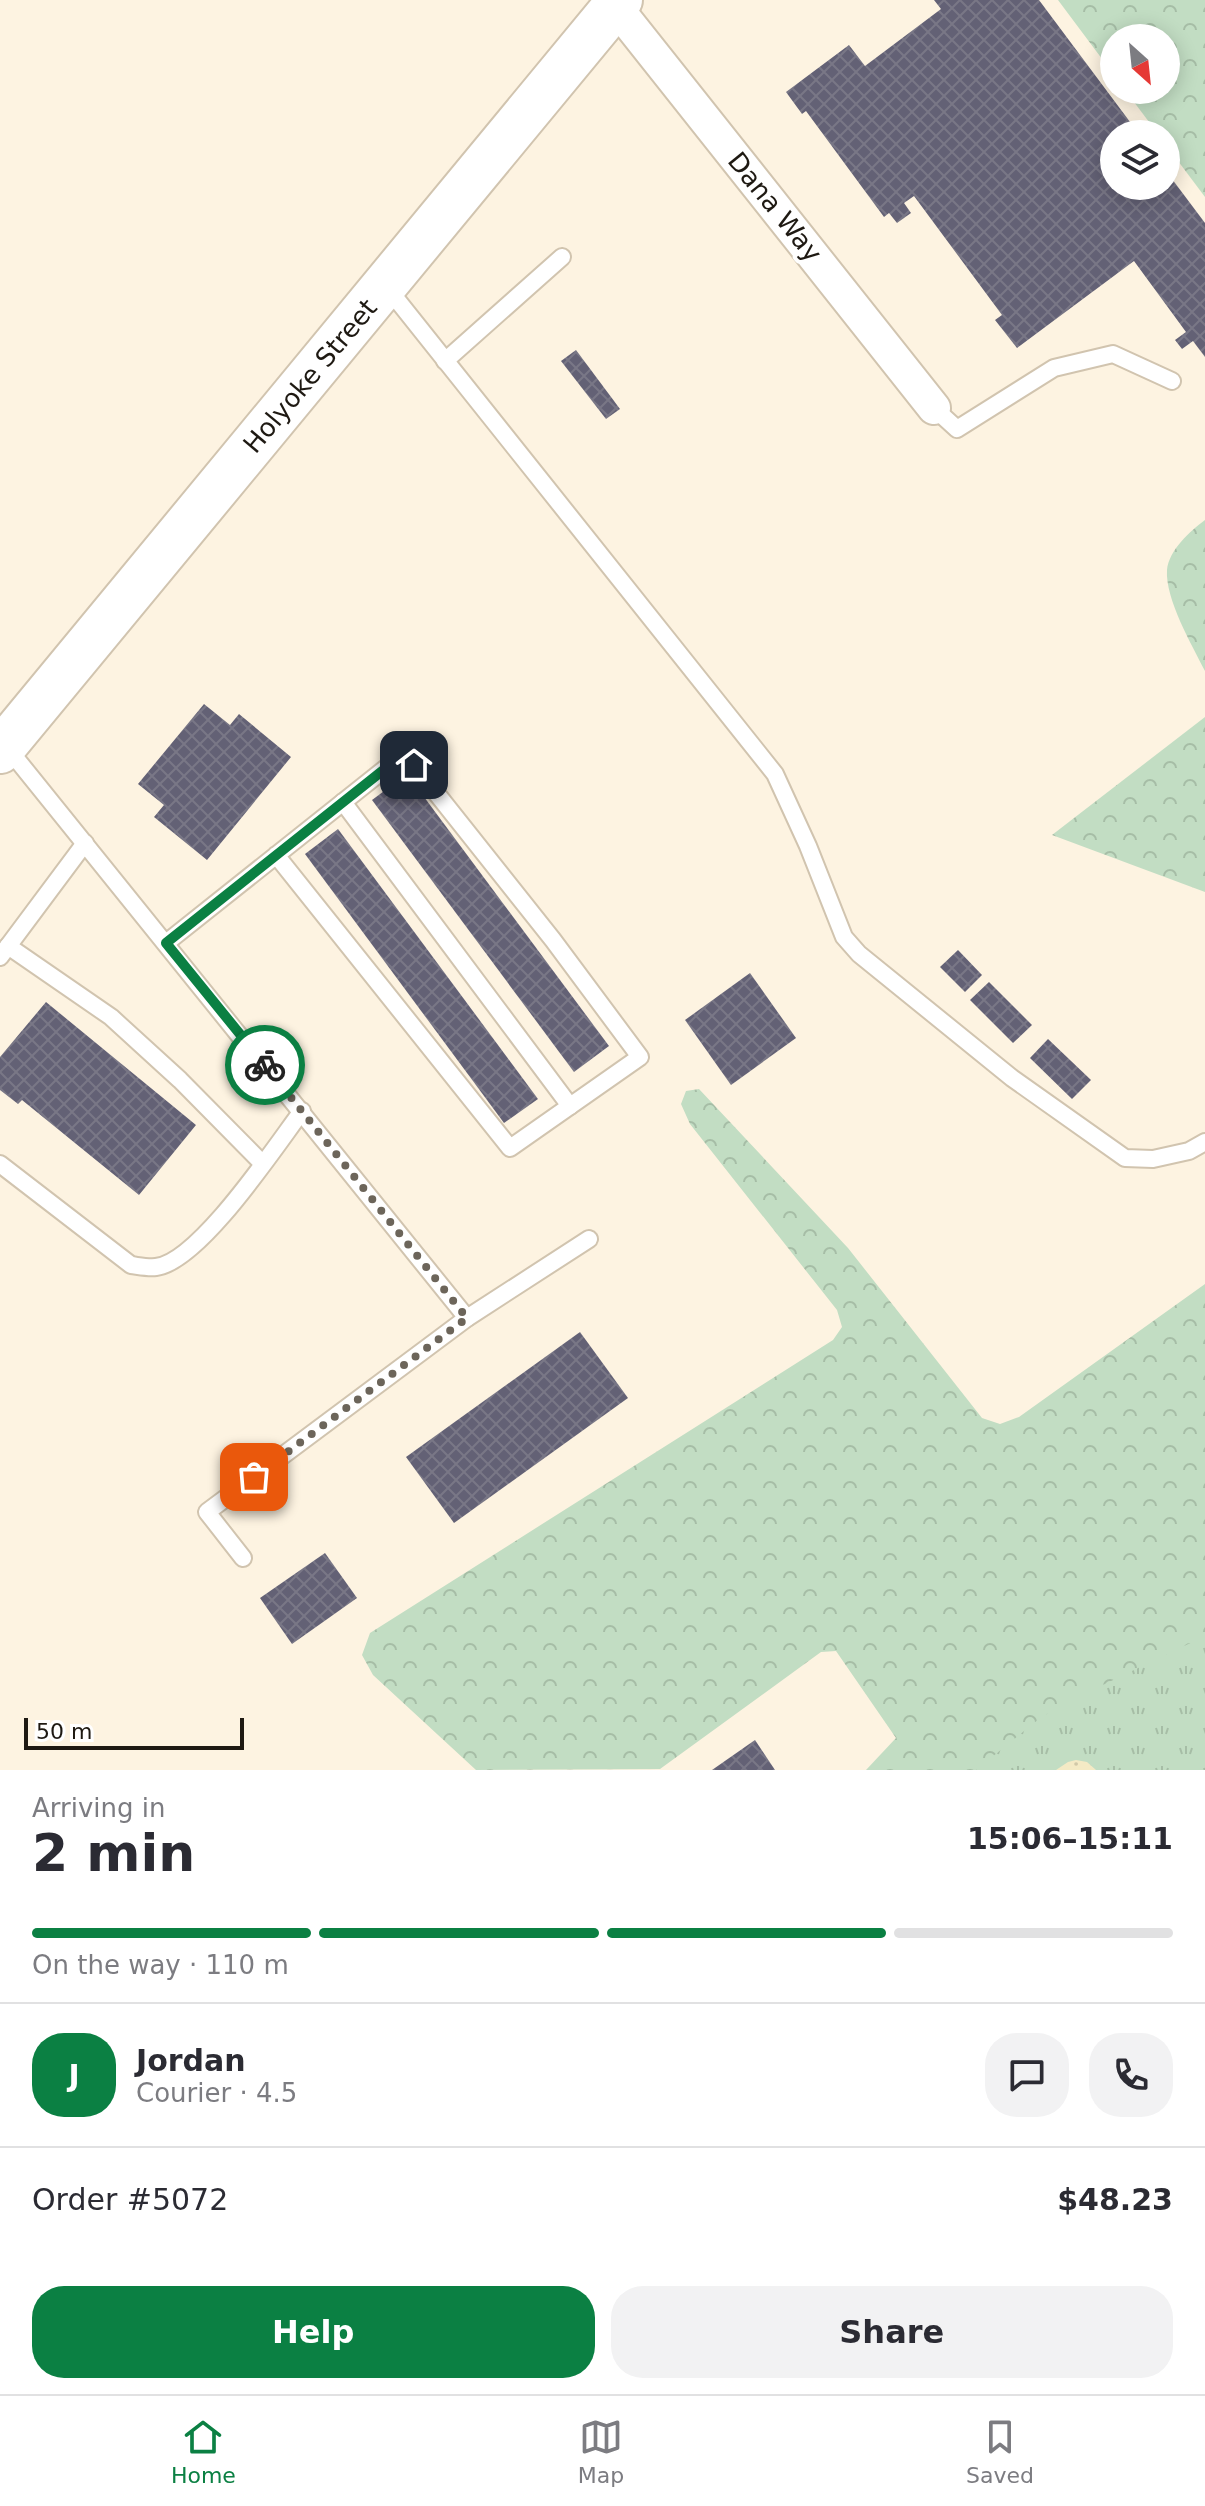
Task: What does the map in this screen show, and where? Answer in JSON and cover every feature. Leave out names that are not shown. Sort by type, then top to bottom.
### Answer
[{"type":"main road","name":"Holyoke Street","points":[[3,748],[617,3]]},
{"type":"street","name":"Dana Way","points":[[617,3],[934,408]]},
{"type":"lane","points":[[445,361],[562,257]]},
{"type":"lane","points":[[385,285],[775,774],[844,937],[859,954],[1012,1078],[1125,1158],[1153,1159],[1189,1151],[1205,1142]]},
{"type":"lane","points":[[934,408],[957,429],[1054,368],[1113,354],[1172,381]]},
{"type":"lane","points":[[3,748],[85,843],[467,1318]]},
{"type":"lane","points":[[166,943],[276,855],[401,756],[414,765],[553,940],[640,1057],[510,1148],[276,855]]},
{"type":"lane","points":[[343,802],[570,1106]]},
{"type":"lane","points":[[85,843],[4,951],[111,1017],[180,1080],[262,1163]]},
{"type":"lane","points":[[0,1164],[131,1265],[158,1267],[185,1253],[228,1210],[302,1111]]},
{"type":"lane","points":[[243,1558],[207,1512],[467,1318],[589,1239]]},
{"type":"green space","points":[[1058,0],[1205,0],[1205,197],[1180,164],[1180,120],[1148,120],[1136,104],[1180,104],[1180,24],[1100,24],[1100,56]]},
{"type":"green space","points":[[1205,520],[1205,671],[1175,608],[1167,570],[1176,548]]},
{"type":"green space","points":[[1205,717],[1205,892],[1052,835]]},
{"type":"green space","points":[[699,1089],[848,1248],[982,1418],[1000,1424],[1019,1417],[1205,1284],[1205,1636],[1059,1706],[976,1770],[866,1770],[896,1738],[836,1651],[821,1652],[660,1769],[476,1770],[373,1675],[362,1655],[370,1633],[833,1340],[842,1327],[837,1310],[690,1124],[681,1104],[686,1091]]},
{"type":"green space","points":[[1205,1587],[1205,1770],[929,1770]]},
{"type":"sand","points":[[1068,1762],[1087,1762],[1096,1770],[1056,1770]]},
{"type":"building","points":[[934,0],[1039,0],[1100,82],[1100,104],[1117,104],[1129,120],[1100,120],[1100,200],[1180,200],[1180,190],[1205,223],[1205,357],[1193,341],[1182,349],[1175,340],[1186,332],[1134,261],[1017,348],[995,320],[1002,315],[914,196],[904,203],[911,213],[897,223],[889,213],[884,217],[806,111],[802,114],[786,92],[849,45],[865,66],[941,9]]},
{"type":"building","points":[[576,350],[620,409],[606,419],[561,361]]},
{"type":"building","points":[[204,704],[230,725],[239,714],[291,757],[207,860],[154,817],[164,805],[138,784]]},
{"type":"building","points":[[407,774],[609,1046],[574,1072],[372,800]]},
{"type":"building","points":[[338,829],[538,1099],[504,1123],[305,854]]},
{"type":"building","points":[[958,950],[982,975],[965,992],[940,967]]},
{"type":"building","points":[[750,973],[796,1038],[731,1085],[685,1020]]},
{"type":"building","points":[[989,982],[1032,1025],[1013,1043],[970,1000]]},
{"type":"building","points":[[46,1002],[196,1125],[139,1195],[22,1100],[18,1104],[0,1090],[0,1057]]},
{"type":"building","points":[[1048,1039],[1091,1080],[1072,1099],[1030,1058]]},
{"type":"building","points":[[580,1332],[628,1398],[454,1523],[406,1457]]},
{"type":"building","points":[[325,1553],[357,1598],[292,1644],[260,1598]]},
{"type":"building","points":[[755,1740],[775,1770],[712,1770]]},
{"type":"way so far","points":[[254,1477],[467,1318],[265,1065]]},
{"type":"route","points":[[265,1065],[166,943],[401,756],[414,765]]}]
